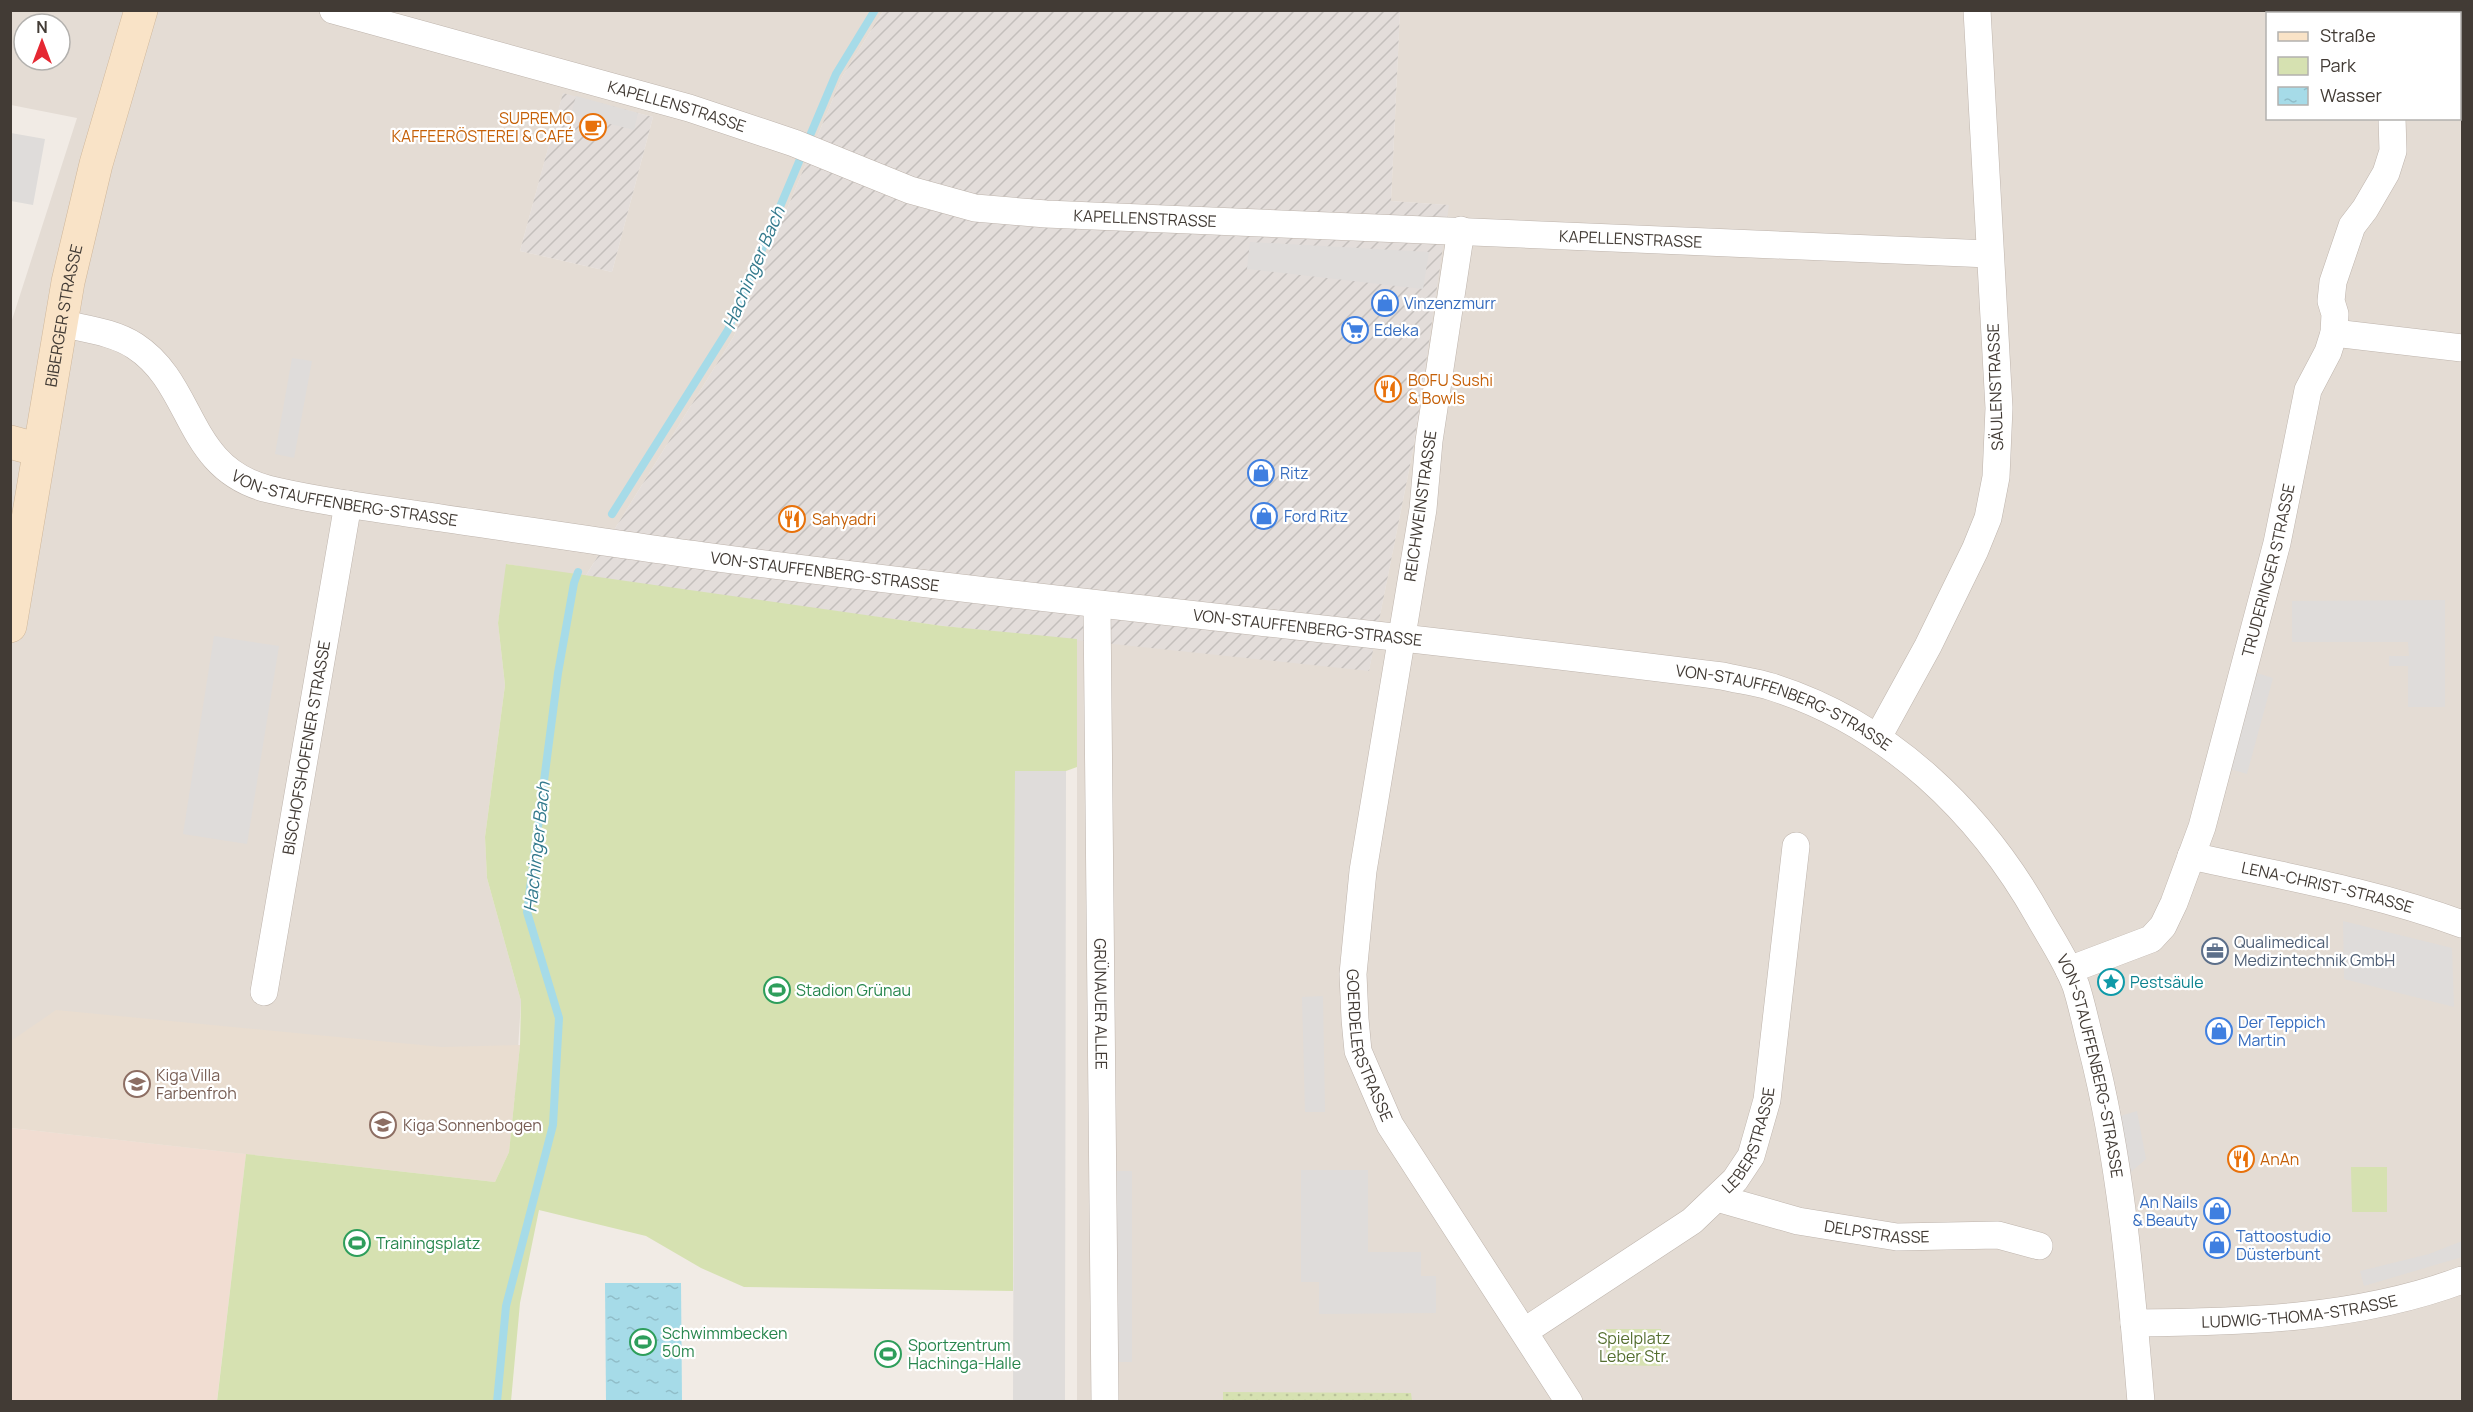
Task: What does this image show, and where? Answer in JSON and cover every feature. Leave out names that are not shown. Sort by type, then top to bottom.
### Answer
[{"type":"main road","name":"BIBERGER STRASSE","points":[[10,626],[25,446],[60,323],[96,164],[141,10]]},
{"type":"street","name":"KAPELLENSTRASSE","points":[[333,10],[654,98],[806,148],[910,190],[975,208],[1058,214],[1989,254]]},
{"type":"street","name":"SÄULENSTRASSE","points":[[1878,737],[1928,646],[1988,518],[1996,477],[1999,408],[1977,10]]},
{"type":"street","name":"TRUDERINGER STRASSE","points":[[2069,970],[2151,939],[2163,926],[2174,903],[2202,826],[2277,543],[2308,390],[2328,352],[2334,333],[2335,314],[2331,301],[2333,282],[2352,226],[2386,173],[2393,151],[2392,120]]},
{"type":"street","name":"REICHWEINSTRASSE","points":[[1400,639],[1423,510],[1429,441],[1461,230]]},
{"type":"street","name":"VON-STAUFFENBERG-STRASSE","points":[[60,323],[108,334],[132,343],[145,353],[169,380],[198,436],[237,477],[263,488],[348,504],[616,544],[1097,606],[1722,676],[1771,687],[1825,708],[1878,737],[1921,770],[1985,834],[2016,876],[2069,970],[2102,1087],[2118,1178],[2141,1401]]},
{"type":"street","points":[[2334,333],[2463,348]]},
{"type":"street","name":"BISCHOFSHOFENER STRASSE","points":[[264,992],[348,504]]},
{"type":"street","name":"GRÜNAUER ALLEE","points":[[1097,606],[1104,1401]]},
{"type":"street","name":"GOERDELERSTRASSE","points":[[1400,639],[1363,872],[1353,974],[1358,1051],[1390,1125],[1569,1401]]},
{"type":"street","name":"LEBERSTRASSE","points":[[1525,1331],[1692,1221],[1736,1180],[1751,1156],[1767,1100],[1796,846]]},
{"type":"street","name":"LENA-CHRIST-STRASSE","points":[[2191,856],[2334,887],[2421,909],[2463,924]]},
{"type":"street","name":"DELPSTRASSE","points":[[1717,1198],[1798,1221],[1897,1238],[1998,1235],[2039,1246]]},
{"type":"street","name":"LUDWIG-THOMA-STRASSE","points":[[2134,1323],[2310,1316],[2393,1302],[2463,1280]]},
{"type":"shaded area","points":[[11,11],[883,11],[842,77],[734,336],[585,577],[507,564],[498,623],[505,685],[485,837],[487,878],[521,1001],[515,1098],[11,1128],[11,323],[77,118],[11,105]],"holes":[[[563,94],[653,117],[612,272],[520,251]]]},
{"type":"shaded area","points":[[883,11],[1400,11],[1391,201],[1449,205],[1414,445],[1369,671],[943,626],[585,577],[734,336],[842,77]]},
{"type":"shaded area","points":[[1400,11],[2462,11],[2462,1401],[1077,1401],[1077,639],[1369,670],[1414,445],[1448,205],[1391,201]]},
{"type":"shaded area","points":[[563,93],[653,117],[612,272],[520,251]]},
{"type":"shaded area","points":[[576,96],[638,113],[634,130],[571,114]]},
{"type":"shaded area","points":[[11,133],[45,139],[33,205],[11,201]]},
{"type":"shaded area","points":[[1250,242],[1429,252],[1423,289],[1247,269]]},
{"type":"shaded area","points":[[292,358],[312,361],[294,458],[275,454]]},
{"type":"shaded area","points":[[2445,600],[2445,707],[2408,707],[2408,666],[2389,666],[2389,656],[2409,656],[2408,642],[2292,642],[2292,601]]},
{"type":"shaded area","points":[[214,636],[279,646],[247,844],[183,834]]},
{"type":"shaded area","points":[[2257,673],[2273,678],[2247,774],[2230,769]]},
{"type":"shaded area","points":[[1015,771],[1066,771],[1065,1401],[1013,1401]]},
{"type":"shaded area","points":[[2343,921],[2452,948],[2454,1007],[2344,979]]},
{"type":"shaded area","points":[[1323,996],[1325,1112],[1305,1112],[1302,997]]},
{"type":"shaded area","points":[[56,1010],[442,1047],[520,1045],[509,1152],[495,1182],[11,1128],[11,1041]]},
{"type":"shaded area","points":[[2137,1111],[2146,1159],[2131,1172],[2120,1116]]},
{"type":"shaded area","points":[[11,1128],[246,1154],[217,1401],[11,1402]]},
{"type":"shaded area","points":[[1301,1170],[1368,1170],[1368,1252],[1421,1252],[1421,1276],[1436,1276],[1436,1313],[1319,1314],[1319,1282],[1301,1282]]},
{"type":"shaded area","points":[[1114,1171],[1132,1171],[1132,1362],[1113,1362]]},
{"type":"shaded area","points":[[2462,1241],[2462,1257],[2364,1286],[2360,1271],[2429,1254]]},
{"type":"green space","points":[[506,564],[943,626],[1077,639],[1077,767],[1066,771],[1015,771],[1013,1291],[744,1287],[701,1268],[646,1236],[539,1210],[520,1303],[511,1401],[217,1402],[246,1154],[495,1182],[509,1152],[520,1045],[521,1001],[487,878],[485,837],[505,685],[498,623]]},
{"type":"green space","points":[[2351,1167],[2387,1167],[2387,1212],[2352,1212]]},
{"type":"green space","name":"Spielplatz Leber Str.","points":[[1606,1329],[1661,1329],[1661,1366],[1606,1365]]},
{"type":"green space","points":[[1223,1392],[1411,1393],[1412,1401],[1445,1401],[1223,1402]]},
{"type":"water","name":"Schwimmbecken 50m","points":[[605,1283],[681,1283],[682,1401],[606,1401]]},
{"type":"waterway","name":"Hachinger Bach","points":[[612,514],[728,330],[836,74],[875,10]]},
{"type":"waterway","name":"Hachinger Bach","points":[[497,1402],[506,1306],[553,1125],[559,1018],[527,912],[558,673],[578,572]]},
{"type":"place","name":"SUPREMO KAFFEERÖSTEREI & CAFÉ","points":[[593,127]]},
{"type":"place","name":"Vinzenzmurr","points":[[1385,303]]},
{"type":"place","name":"Edeka","points":[[1355,330]]},
{"type":"place","name":"BOFU Sushi & Bowls","points":[[1388,389]]},
{"type":"place","name":"Ritz","points":[[1261,473]]},
{"type":"place","name":"Ford Ritz","points":[[1264,516]]},
{"type":"place","name":"Sahyadri","points":[[792,519]]},
{"type":"place","name":"Qualimedical Medizintechnik GmbH","points":[[2215,951]]},
{"type":"place","name":"Pestsäule","points":[[2111,982]]},
{"type":"place","name":"Stadion Grünau","points":[[777,990]]},
{"type":"place","name":"Der Teppich Martin","points":[[2219,1031]]},
{"type":"place","name":"Kiga Villa Farbenfroh","points":[[137,1084]]},
{"type":"place","name":"Kiga Sonnenbogen","points":[[383,1125]]},
{"type":"place","name":"AnAn","points":[[2241,1159]]},
{"type":"place","name":"An Nails & Beauty","points":[[2217,1211]]},
{"type":"place","name":"Trainingsplatz","points":[[357,1243]]},
{"type":"place","name":"Tattoostudio Düsterbunt","points":[[2217,1245]]},
{"type":"place","name":"Schwimmbecken 50m","points":[[643,1342]]},
{"type":"place","name":"Sportzentrum Hachinga-Halle","points":[[888,1354]]}]
